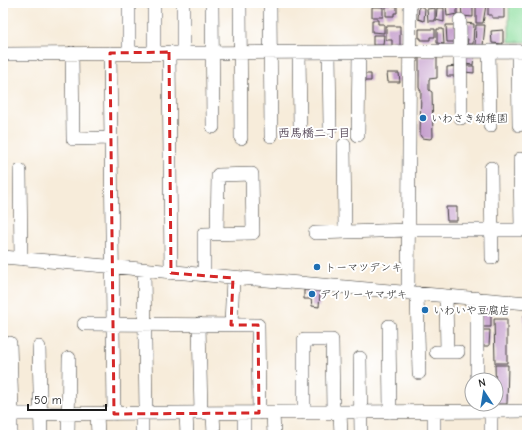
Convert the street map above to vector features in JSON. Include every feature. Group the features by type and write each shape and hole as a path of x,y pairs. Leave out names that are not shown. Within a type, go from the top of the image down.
{"street":[{"path":"129,3 129,52"},
{"path":"154,3 154,52"},
{"path":"183,3 183,52"},
{"path":"212,3 213,127"},
{"path":"240,3 241,138"},
{"path":"270,3 271,136"},
{"path":"410,3 409,230 412,293 419,373"},
{"path":"460,20 461,118"},
{"path":"489,51 490,126"},
{"path":"3,54 129,52 523,51 520,125"},
{"path":"169,52 171,273"},
{"path":"299,52 300,126"},
{"path":"329,52 330,128"},
{"path":"358,135 359,52"},
{"path":"72,53 73,139 110,138"},
{"path":"110,53 114,414"},
{"path":"344,145 345,231"},
{"path":"315,233 409,230 524,230 520,159"},
{"path":"491,168 492,258"},
{"path":"20,171 21,259"},
{"path":"204,275 204,234 253,233 252,174 218,175 217,233"},
{"path":"3,257 112,268 527,303"},
{"path":"142,435 144,413 144,270"},
{"path":"231,325 233,278"},
{"path":"446,296 447,352"},
{"path":"477,298 477,372"},
{"path":"84,324 258,325 259,413"},
{"path":"200,324 207,413 214,435"},
{"path":"389,326 390,412"},
{"path":"304,412 304,340 332,340 336,412 341,435"},
{"path":"10,343 8,414 11,435"},
{"path":"39,347 41,435"},
{"path":"68,435 69,358"},
{"path":"360,358 361,435"},
{"path":"8,414 434,412 464,409"},
{"path":"504,411 527,411"},
{"path":"434,412 434,435"},
{"path":"491,412 491,435"},
{"path":"186,413 186,435"},
{"path":"244,413 244,435"},
{"path":"273,413 274,435"},
{"path":"97,414 98,435"}],"highlighted area":[{"path":"169,52 171,273 233,278 231,325 258,325 259,413 114,414 110,53"}],"green space":[{"path":"509,3 527,3 527,42 509,42"}],"building":[{"path":"379,3 392,3 392,5 379,5"},
{"path":"446,5 457,5 457,14 447,16"},
{"path":"461,5 473,5 473,17 462,16"},
{"path":"476,5 486,5 483,23 476,23"},
{"path":"386,6 397,6 397,13 394,13 394,16 386,16"},
{"path":"419,6 425,8 424,21 418,19"},
{"path":"488,6 504,6 504,18 492,18 492,15 488,15"},
{"path":"372,7 383,7 383,17 372,17"},
{"path":"435,8 435,21 428,21 427,9"},
{"path":"437,8 444,8 444,22 436,20"},
{"path":"372,20 378,20 378,24 384,24 384,33 372,32"},
{"path":"465,23 474,24 473,44 467,44 468,39 464,39"},
{"path":"446,25 456,25 456,42 447,42"},
{"path":"476,25 485,25 483,46 475,46"},
{"path":"386,26 400,26 400,46 392,46 392,40 386,40"},
{"path":"419,29 435,29 435,37 430,37 430,40 421,40 421,38 419,38"},
{"path":"437,29 443,29 444,44 437,43"},
{"path":"503,30 503,44 492,43 491,31"},
{"path":"373,35 384,35 383,45 373,45"},
{"path":"466,55 474,56 473,65 465,64"},
{"path":"437,56 437,78 429,79 429,90 432,92 433,137 430,139 422,138 420,135 421,91 419,88 419,57"},
{"path":"456,66 456,76 447,76 447,67"},
{"path":"465,66 474,66 474,73 465,72"},
{"path":"387,73 399,73 400,82 388,82"},
{"path":"361,74 371,74 371,81 361,81"},
{"path":"446,207 457,207 457,221 447,221"},
{"path":"304,290 320,291 319,307 312,306 311,299 304,299"},
{"path":"481,308 491,308 491,327 481,327"},
{"path":"524,315 527,315 527,333 524,332"},
{"path":"494,319 507,319 507,363 495,363"},
{"path":"481,330 490,330 489,346 481,346"},
{"path":"495,365 508,365 507,404 504,404 504,372 495,372"}],"place":[{"name":"いわさき幼稚園","path":"423,118"},
{"name":"トーマツデンキ","path":"317,267"},
{"name":"デイリーヤマザキ","path":"312,294"},
{"name":"いわいや豆腐店","path":"425,310"}],"district":[{"name":"西馬橋二丁目","path":"314,133"}]}
